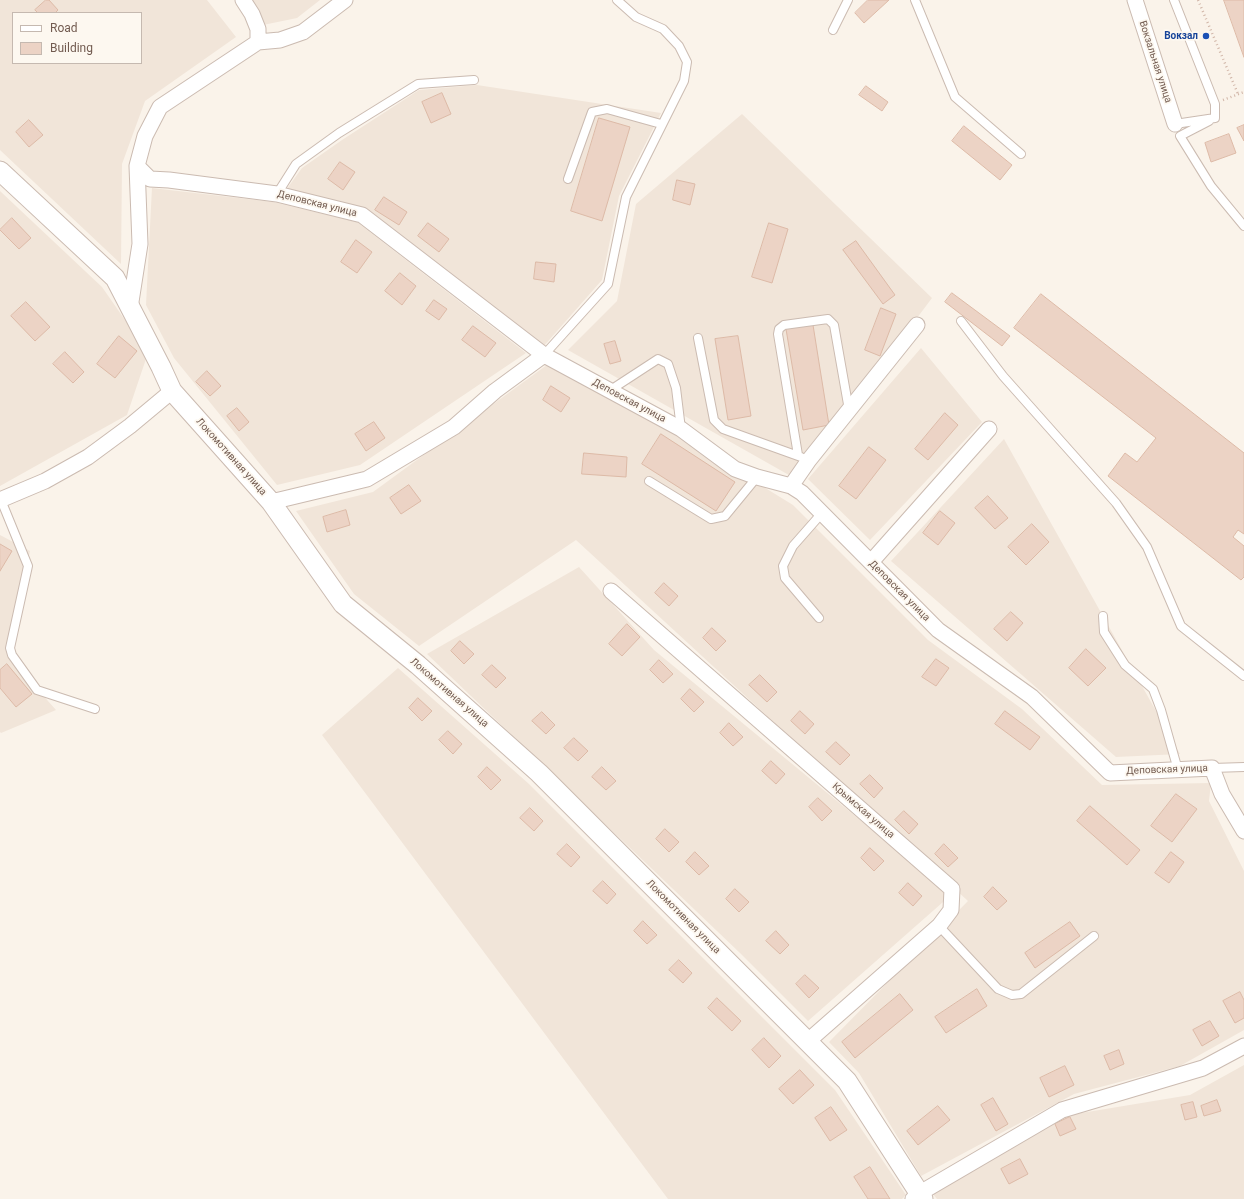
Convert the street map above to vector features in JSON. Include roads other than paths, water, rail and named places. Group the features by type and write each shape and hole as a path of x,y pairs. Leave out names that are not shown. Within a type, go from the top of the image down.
{"street":[{"path":"243,0 252,14 258,29 258,42"},
{"path":"130,308 140,244 137,166 145,136 160,107 258,42 280,40 303,32 344,0"},
{"name":"Вокзальная улица","path":"1135,0 1175,124"},
{"name":"Деповская улица","path":"137,166 150,179 169,180 277,194 362,215 544,355 681,429 735,469 757,477 791,486 802,493 938,630 1032,697 1110,773 1212,768 1222,794 1244,831"},
{"name":"Локомотивная улица","path":"0,171 114,278 172,391 271,502 343,604 418,665 539,773 847,1081 919,1197"},
{"path":"791,486 803,458 849,410 917,325"},
{"path":"271,502 367,479 454,427 495,391 544,355"},
{"path":"0,501 45,480 88,457 130,426 172,391"},
{"path":"870,562 989,429"},
{"name":"Крымская улица","path":"611,591 952,889 951,910 939,926 807,1042"},
{"path":"919,1197 1062,1110 1203,1068 1244,1046"}],"lane":[{"path":"544,355 608,284 626,197 661,124 684,81 688,62 679,46 663,28 636,17 617,0"},
{"path":"833,30 848,0"},
{"path":"915,0 955,97 1021,154"},
{"path":"1174,0 1215,104 1215,118"},
{"path":"277,194 296,164 339,133 418,84 474,80"},
{"path":"568,179 592,112 607,109 661,124"},
{"path":"1175,124 1215,118"},
{"path":"1215,118 1180,136 1211,186 1244,226"},
{"path":"803,458 778,334 779,329 784,325 828,319 834,325 849,410"},
{"path":"961,321 1003,376 1116,503 1147,547 1181,626 1244,676"},
{"path":"698,338 714,420 724,429 803,458"},
{"path":"610,390 658,359 668,364 676,388 681,429"},
{"path":"649,481 711,519 725,516 757,477"},
{"path":"0,501 28,566 10,648 12,655 36,690 95,710"},
{"path":"819,618 785,578 783,566 793,546 822,513"},
{"path":"1103,616 1104,632 1126,665 1153,689 1161,710 1178,770"},
{"path":"1212,768 1244,767"},
{"path":"939,926 998,989 1012,995 1021,994 1094,936"}],"place":[{"name":"Вокзал","path":"1206,36"}]}
